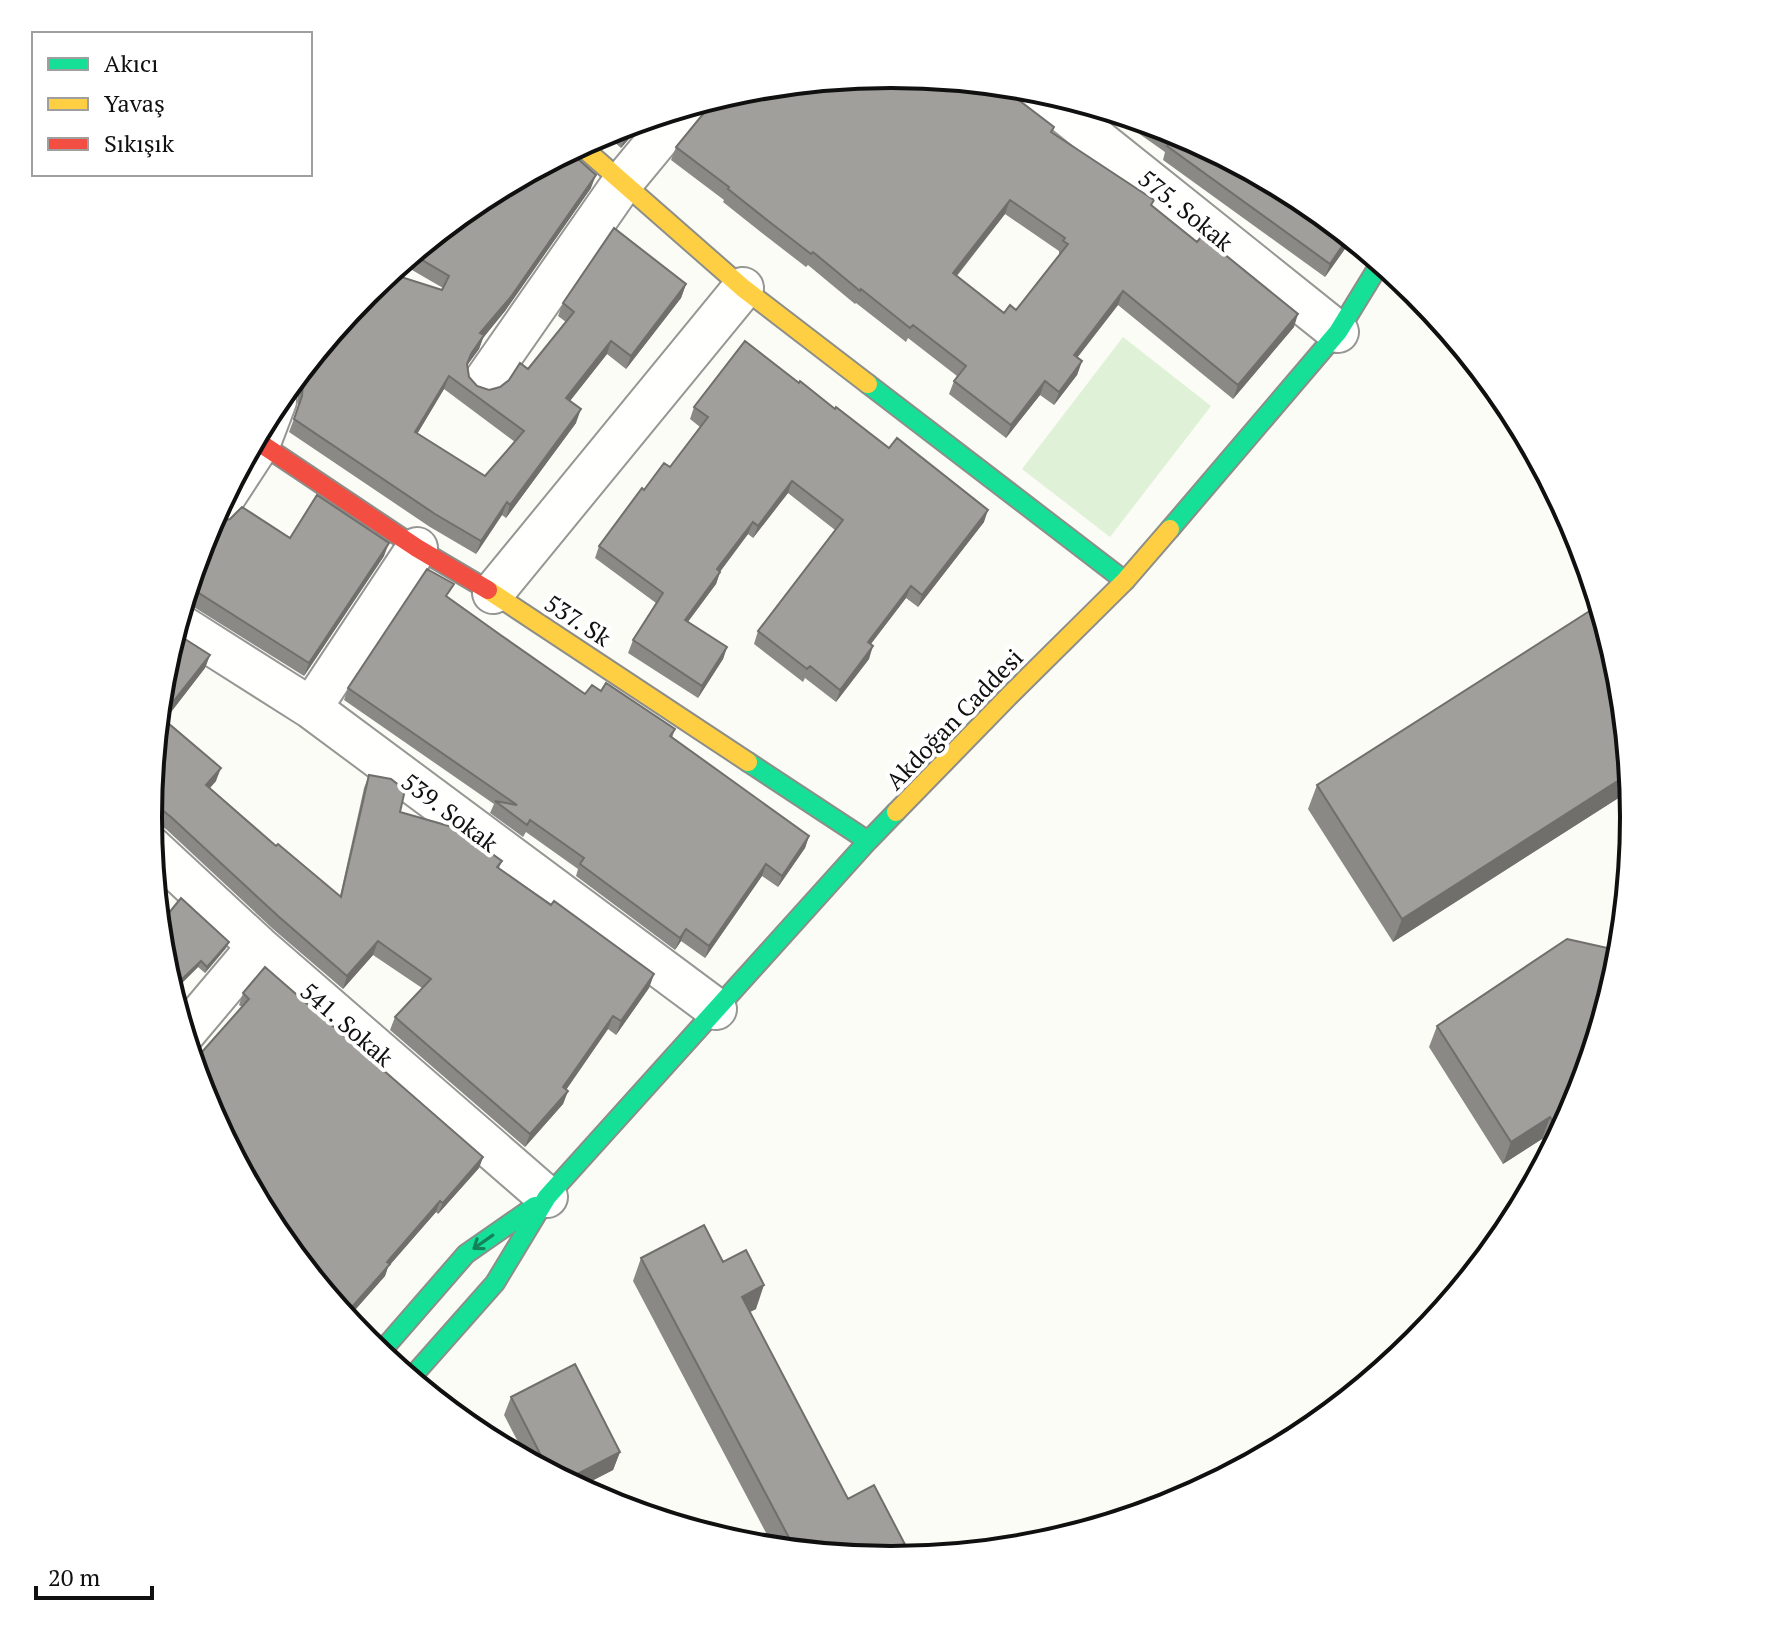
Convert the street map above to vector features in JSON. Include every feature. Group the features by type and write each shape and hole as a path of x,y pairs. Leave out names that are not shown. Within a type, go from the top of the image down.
{"main road":[{"path":"590,153 743,288 1125,581"},
{"name":"Akdoğan Caddesi","path":"417,1371 495,1283 547,1197 868,841 1125,581 1338,332 1375,272"},
{"name":"537. Sk","path":"264,446 868,841"},
{"name":"Akdoğan Caddesi","path":"388,1344 466,1254 547,1197"}],"street":[{"name":"575. Sokak","path":"1058,108 1338,332"},
{"path":"485,380 623,182 672,122"},
{"path":"493,593 743,288"},
{"path":"311,708 417,548"},
{"name":"539. Sokak","path":"187,629 311,708 716,1009"},
{"name":"541. Sokak","path":"164,859 258,946 547,1197"},
{"path":"193,1024 258,946"}],"green space":[{"path":"1123,337 1211,406 1110,537 1022,469"}],"building":[{"path":"891,88 986,94 1018,99 1054,127 1051,132 1154,200 1151,205 1197,242 1202,236 1298,314 1238,385 1123,291 1074,355 1082,361 1059,392 1045,381 1011,425 954,381 966,366 913,325 910,328 860,291 813,252 811,254 676,147 704,112 796,94","holes":["1010,200 1065,238 1063,241 1068,244 1016,310 1010,305 1004,313 953,273"]},
{"path":"1170,143 1256,186 1343,245 1330,264 1167,146"},
{"path":"578,159 596,175 510,298 480,333 484,335 467,364 469,377 477,386 489,390 509,380 520,363 528,369 574,312 563,303 614,228 686,284 631,356 611,341 566,398 581,409 510,505 507,502 481,541 435,514 294,419 303,387 313,373 343,336 402,277 442,290 449,276 422,260 486,211","holes":["449,376 524,431 485,476 415,432"]},
{"path":"745,341 889,448 897,438 988,510 922,595 911,586 868,642 873,646 840,690 758,631 843,520 792,481 758,526 753,522 717,569 720,572 685,620 727,647 702,686 633,640 663,593 599,546 642,488 644,490 664,463 670,467 708,417 694,407"},
{"path":"317,495 389,543 309,663 198,593 225,520 242,507 290,538"},
{"path":"427,569 454,584 446,596 502,636 585,694 592,685 601,691 606,683 675,729 670,736 809,836 782,876 766,864 709,946 686,929 680,938 580,864 584,858 530,820 527,825 495,801 517,805 348,688"},
{"path":"1590,611 1614,722 1618,780 1402,919 1317,785"},
{"path":"184,639 210,655 171,704"},
{"path":"168,723 221,768 206,785 341,897 369,775 391,779 405,790 400,812 456,828 502,861 497,867 551,905 554,901 654,974 621,1021 613,1016 563,1087 568,1091 530,1134 395,1017 431,979 378,941 347,976 162,810"},
{"path":"181,898 229,942 207,967 201,961 181,980 176,959 168,914"},
{"path":"1567,939 1608,948 1581,1051 1553,1122 1550,1117 1511,1142 1437,1026"},
{"path":"265,967 483,1157 443,1203 440,1201 352,1307 313,1261 260,1181 217,1096 202,1052 249,999 243,993"},
{"path":"704,1225 723,1262 746,1250 764,1285 742,1297 848,1499 874,1485 905,1545 790,1539 641,1258"},
{"path":"575,1364 620,1452 577,1475 569,1471 541,1456 511,1397"}],"traffic: fast":[{"path":"1170,529 1338,332 1375,272"},
{"path":"868,384 1125,581"},
{"path":"748,762 868,841"},
{"path":"417,1371 495,1283 547,1197 896,812"},
{"path":"388,1344 466,1254 535,1206"}],"traffic: slow":[{"path":"590,153 743,288 868,384"},
{"path":"896,812 1125,581 1170,529"},
{"path":"488,590 748,762"}],"traffic: jam":[{"path":"264,446 417,548 488,590"}]}
